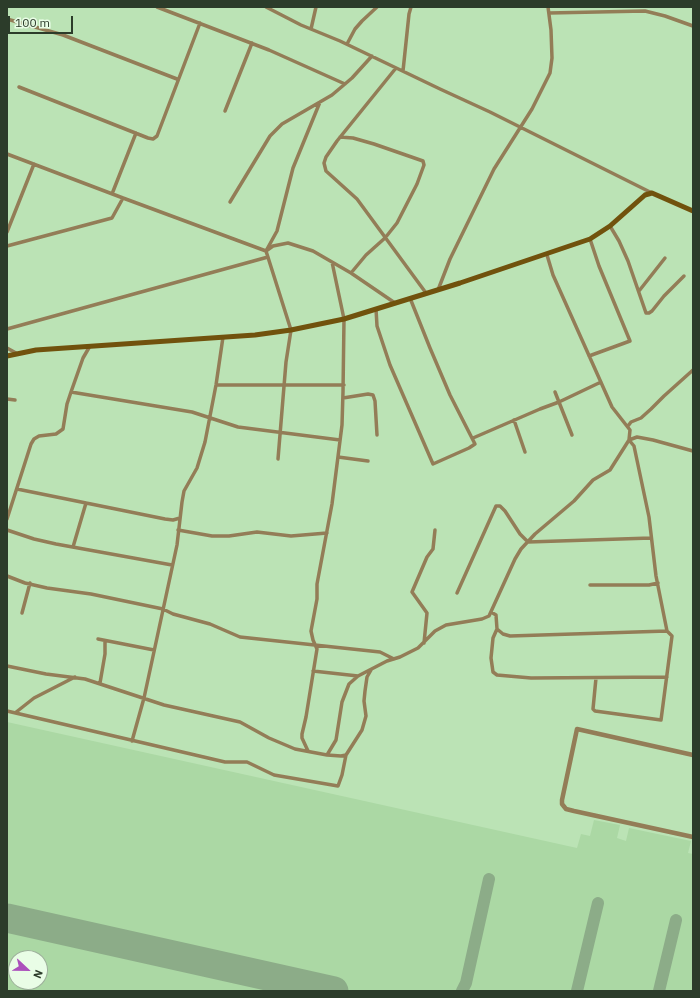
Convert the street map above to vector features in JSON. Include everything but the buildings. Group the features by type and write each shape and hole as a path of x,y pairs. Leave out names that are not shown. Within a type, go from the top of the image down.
{"main road":[{"path":"7,356 16,353 91,346 223,337 291,330 376,309 547,255 590,239 610,226 645,195 652,193 693,211"}],"street":[{"path":"157,7 252,43 345,84"},
{"path":"267,7 311,30 347,44 521,127 652,193"},
{"path":"311,30 316,7"},
{"path":"347,44 355,29 377,7"},
{"path":"403,71 411,7"},
{"path":"438,290 450,259 494,169 521,127 541,92 550,72 552,58 548,7"},
{"path":"612,11 613,7"},
{"path":"549,13 645,11 693,26"},
{"path":"7,19 63,35 177,79"},
{"path":"18,87 153,139 157,136 177,79 200,23"},
{"path":"225,111 252,43"},
{"path":"230,202 270,136 282,124 332,95 372,56"},
{"path":"396,68 340,137 326,157 324,163 326,171 356,199 426,293"},
{"path":"278,459 286,362 291,330 266,251 277,231 294,168 320,102"},
{"path":"112,194 136,133"},
{"path":"340,137 353,138 423,160 424,165 417,184 397,223 385,238 366,255 351,273"},
{"path":"7,154 266,251"},
{"path":"7,232 34,164"},
{"path":"7,246 112,218 123,198"},
{"path":"610,226 622,248 646,312 648,313 684,276"},
{"path":"589,356 630,341 599,266 590,239"},
{"path":"266,251 273,246 288,243 313,251 351,273 395,303"},
{"path":"327,755 336,740 342,702 349,684 358,676 418,648 435,631 446,625 486,618 492,612 515,559 522,549 536,534 574,501 593,480 610,470 629,440 630,430 612,408 553,275 547,255"},
{"path":"7,329 268,257"},
{"path":"638,291 665,258"},
{"path":"308,751 302,738 302,734 317,649 311,631 317,599 317,584 327,533 338,457 344,385 344,318 332,262"},
{"path":"376,309 377,326 390,365 433,464 475,444 447,388 410,298"},
{"path":"132,741 144,698 163,609 184,491 197,468 205,442 216,385 223,337"},
{"path":"7,519 30,444 39,436 56,434 63,429 67,404 71,392 84,358 91,346"},
{"path":"7,348 16,353"},
{"path":"628,426 631,422 641,418 652,410 664,396 693,370"},
{"path":"473,438 559,402 601,382"},
{"path":"216,385 344,385"},
{"path":"71,392 163,406 210,417 238,427 340,440"},
{"path":"555,392 572,435"},
{"path":"343,398 368,394 373,395 376,401 377,435"},
{"path":"7,399 15,400"},
{"path":"514,420 525,452"},
{"path":"629,440 637,436 693,451"},
{"path":"596,678 593,709 596,711 661,720 672,636 667,631 662,614 649,517 634,446 629,440"},
{"path":"338,457 368,461"},
{"path":"17,489 165,519 173,520 180,518"},
{"path":"73,547 86,503"},
{"path":"457,593 479,547 496,506 500,506 505,511 520,534 528,542 651,538"},
{"path":"7,530 34,539 172,565"},
{"path":"178,530 212,536 229,536 257,532 291,536 327,533"},
{"path":"424,643 427,613 412,592 427,557 433,548 435,530"},
{"path":"7,576 19,581 47,588 91,594 163,609 173,614 210,624 240,637 380,652 394,659"},
{"path":"22,613 30,583"},
{"path":"590,585 649,585 658,583"},
{"path":"492,612 496,615 497,629 493,638 491,658 493,672 495,674 531,678 667,677"},
{"path":"497,629 503,634 510,636 667,631"},
{"path":"98,639 154,650"},
{"path":"100,684 105,654 105,641"},
{"path":"7,666 46,674 74,677 164,705 240,722 281,744 327,755 346,755"},
{"path":"7,711 225,762 247,762 274,775 338,786 346,755 362,730 366,716 364,701 367,677 372,669"},
{"path":"314,671 358,676"},
{"path":"15,713 34,698 74,677"},
{"path":"693,755 577,729 562,804 566,809 574,812 693,836"}],"shaded area":[{"path":"7,722 577,848 581,834 590,836 594,820 620,825 617,838 626,841 629,828 691,841 688,853 693,854 693,991 7,991"}],"taxiway":[{"path":"462,991 466,983 489,879"},
{"path":"577,991 598,903"},
{"path":"659,991 676,920"}],"runway":[{"path":"7,918 334,991"}]}
